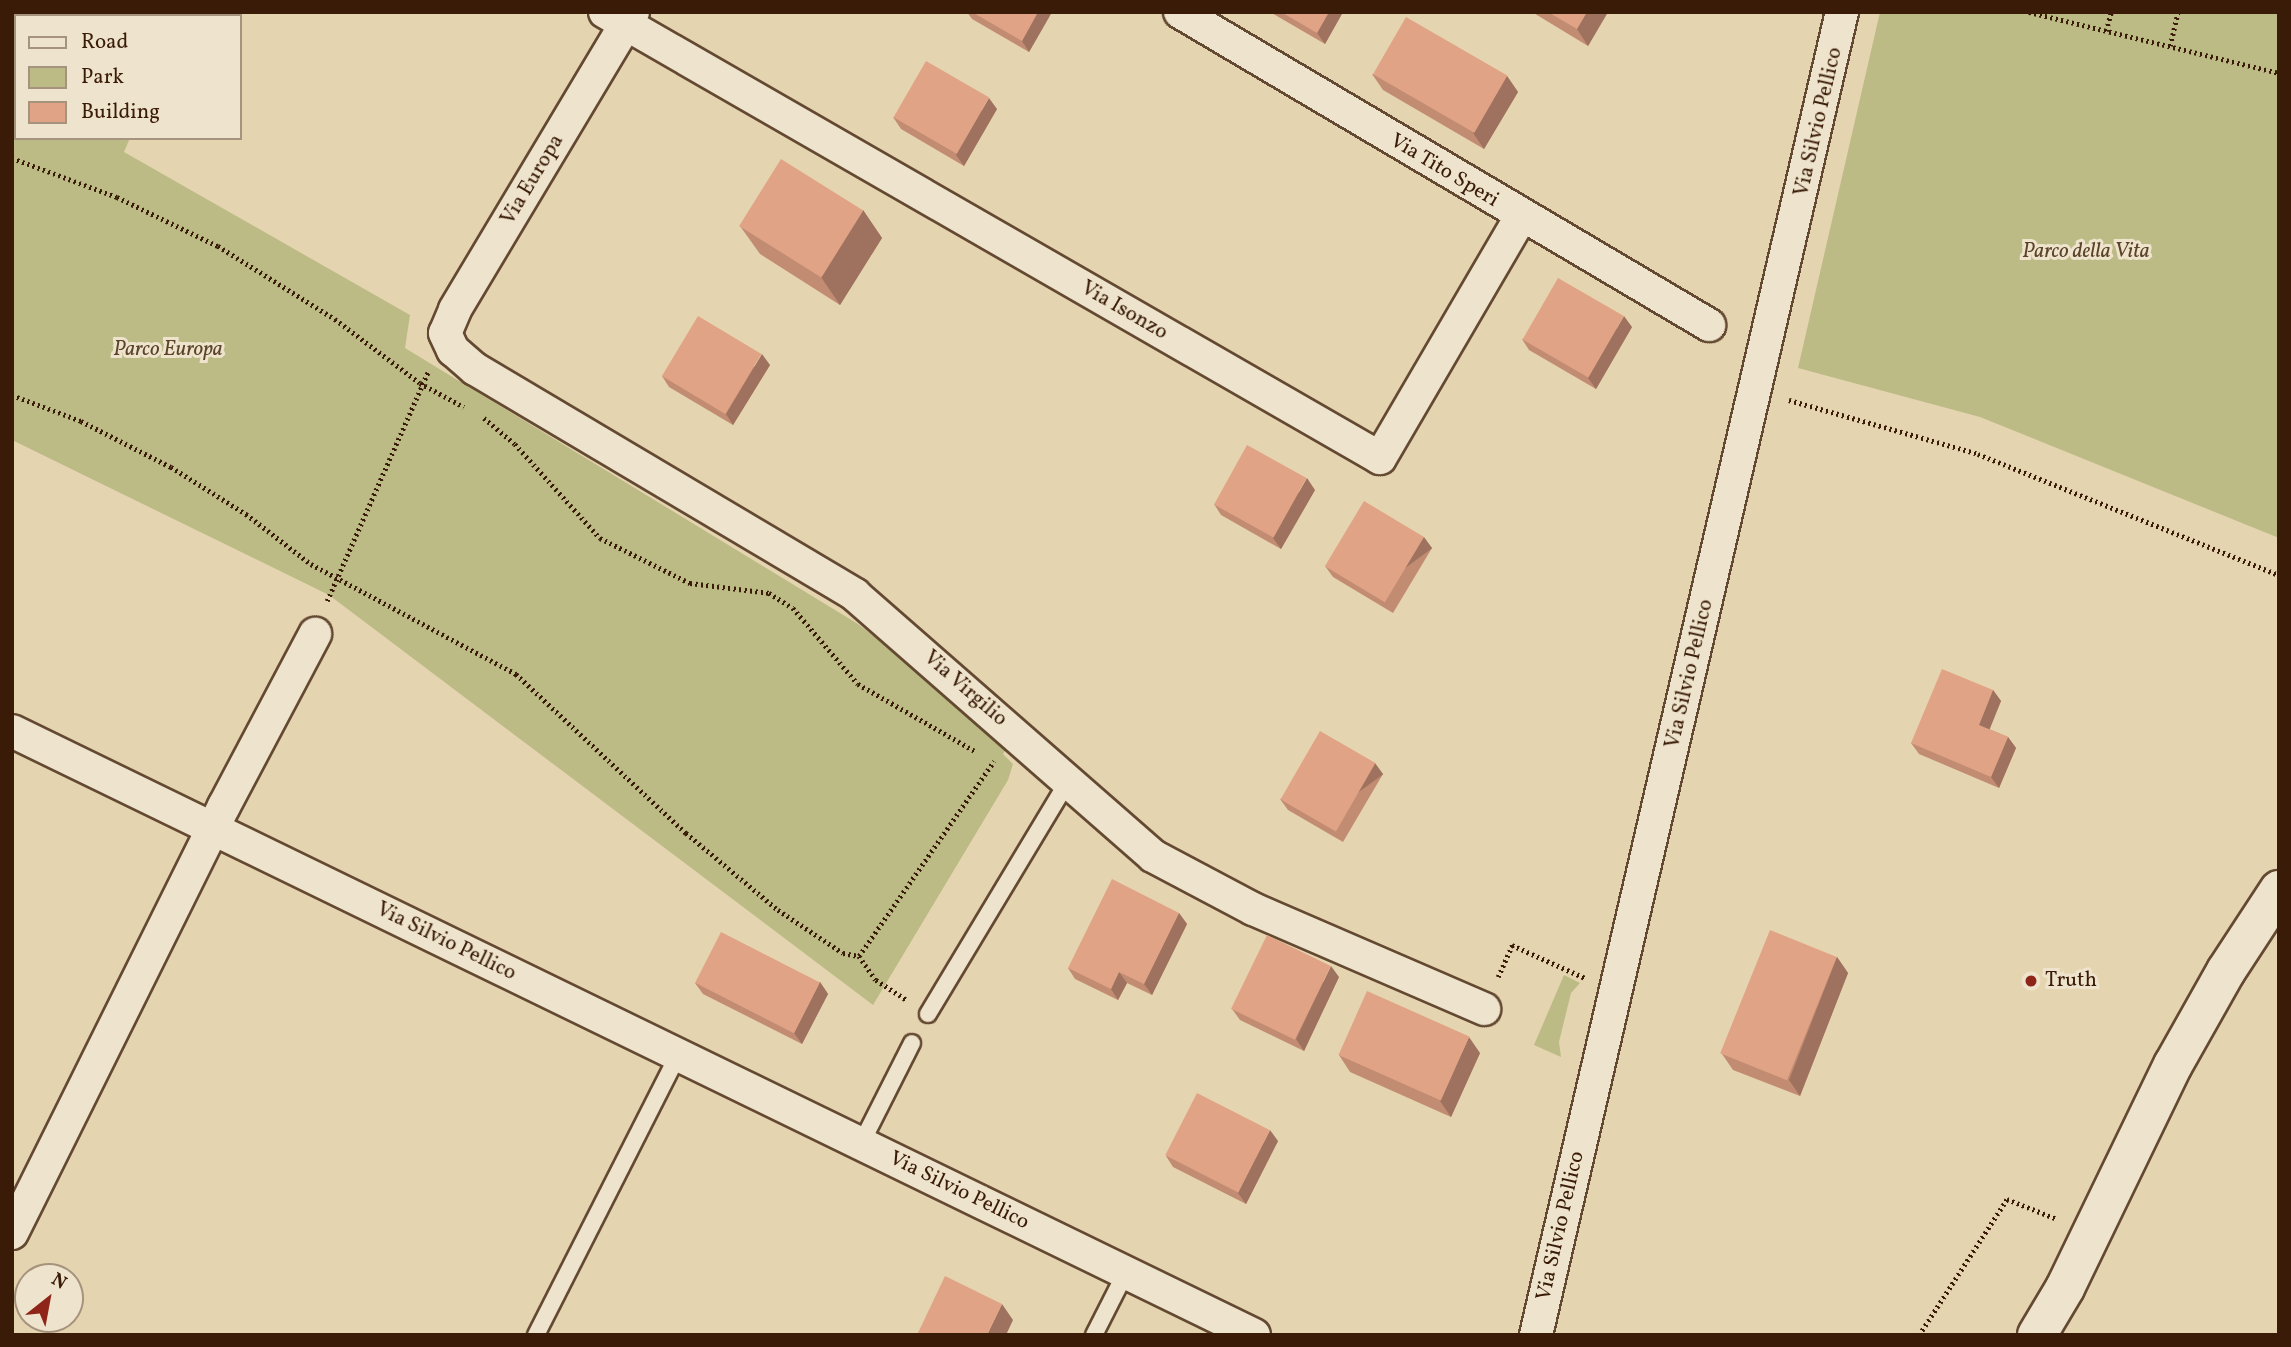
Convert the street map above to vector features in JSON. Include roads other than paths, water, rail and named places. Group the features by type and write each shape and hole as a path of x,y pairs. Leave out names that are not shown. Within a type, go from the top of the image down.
{"street":[{"name":"Via Tito Speri","path":"1180,12 1521,217 1709,324"},
{"name":"Via Silvio Pellico","path":"1536,1335 1757,391 1842,12"},
{"name":"Via Isonzo","path":"621,16 1380,458 1521,217"},
{"name":"Via Europa","path":"453,350 445,333 455,310 621,16"},
{"name":"Via Virgilio","path":"453,350 475,369 855,595 1069,779 1153,856 1188,876 1484,1009"},
{"path":"12,1233 213,828 315,634"},
{"name":"Via Silvio Pellico","path":"12,731 1254,1335"},
{"path":"2037,1335 2065,1288 2173,1065 2226,971 2279,890"},
{"path":"2054,1335 2065,1288"}],"lane":[{"path":"928,1014 1069,779"},
{"path":"861,1144 912,1043"},
{"path":"536,1335 678,1055"},
{"path":"1094,1335 1126,1272"}],"place":[{"name":"Truth","path":"2031,981"}],"park label":[{"name":"Parco della Vita","path":"2086,252"},
{"name":"Parco Europa","path":"168,350"}]}
